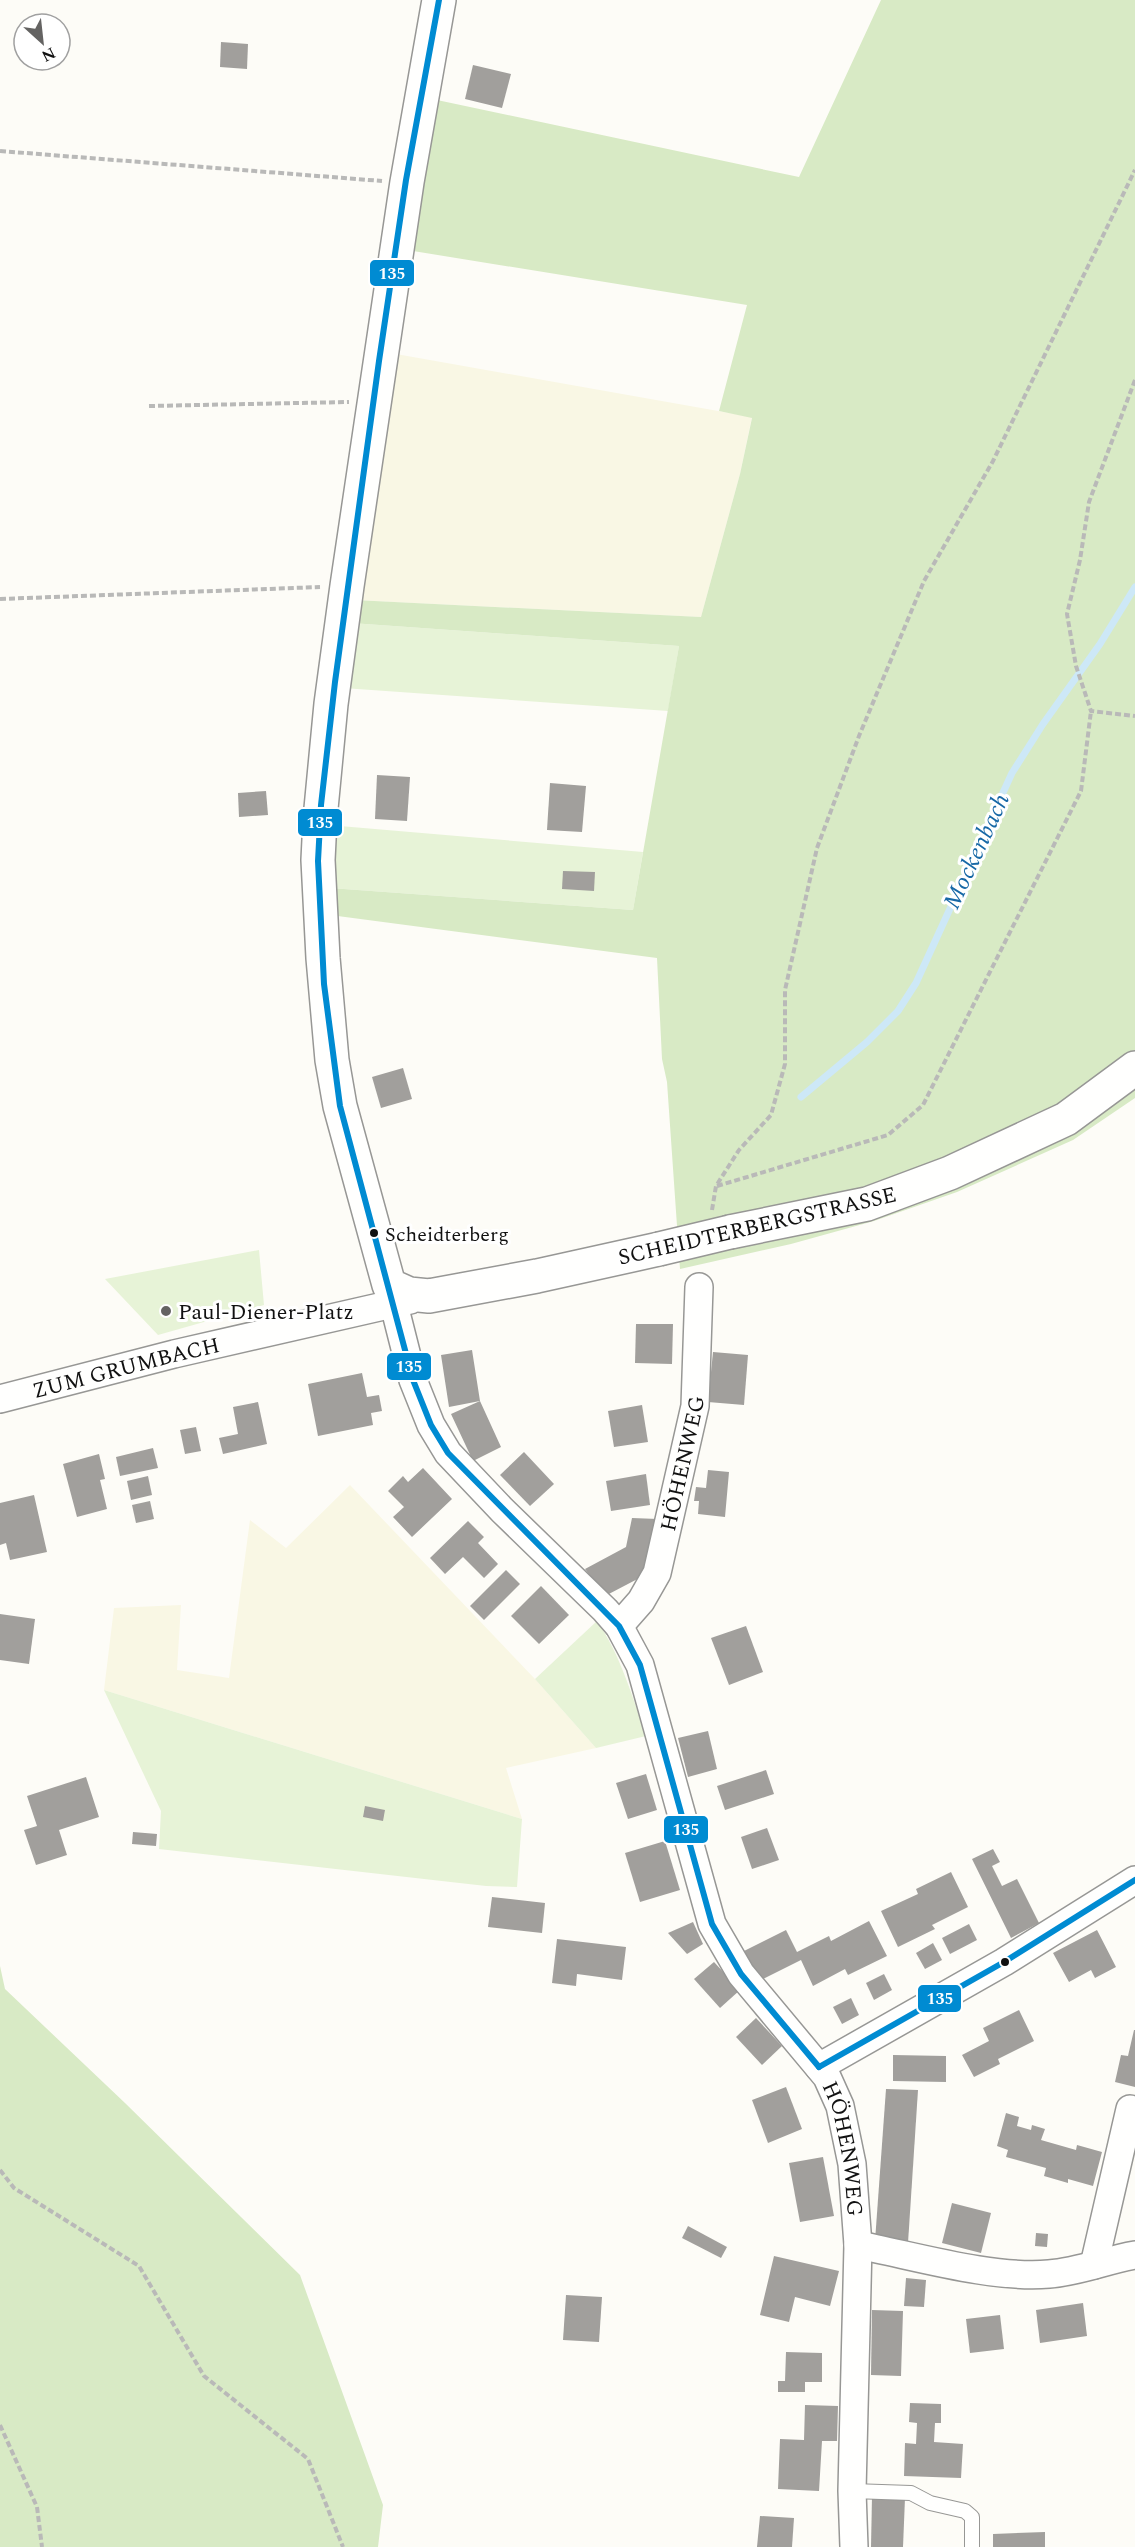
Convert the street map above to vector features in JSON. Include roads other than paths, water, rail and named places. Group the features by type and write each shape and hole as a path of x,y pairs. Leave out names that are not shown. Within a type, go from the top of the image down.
{"street":[{"name":"HÖHENWEG","path":"439,0 406,182 331,704 318,860 320,918 332,1060 340,1106 423,1406 448,1453 619,1626 640,1665 712,1924 741,1974 819,2067 835,2091 852,2164 858,2245 852,2491 854,2547"},
{"name":"SCHEIDTERBERGSTRASSE","path":"391,1294 429,1296 537,1276 660,1249 720,1226 867,1204 950,1173 1066,1119 1135,1068"},
{"name":"HÖHENWEG","path":"619,1626 641,1601 657,1573 695,1406 699,1287"},
{"name":"ZUM GRUMBACH","path":"0,1400 391,1294"},
{"path":"819,2067 1004,1962 1135,1880"},
{"path":"1094,2265 1130,2109"},
{"path":"858,2245 1005,2273 1049,2274 1135,2255"}],"lane":[{"path":"852,2491 911,2493 930,2503 965,2511 972,2517 972,2547"}],"waterway":[{"name":"Mockenbach","path":"801,1097 867,1042 898,1011 916,983 1012,773 1043,724 1100,644 1135,587"}],"place":[{"name":"Scheidterberg","path":"374,1233"},
{"name":"Paul-Diener-Platz","path":"166,1311"}]}
